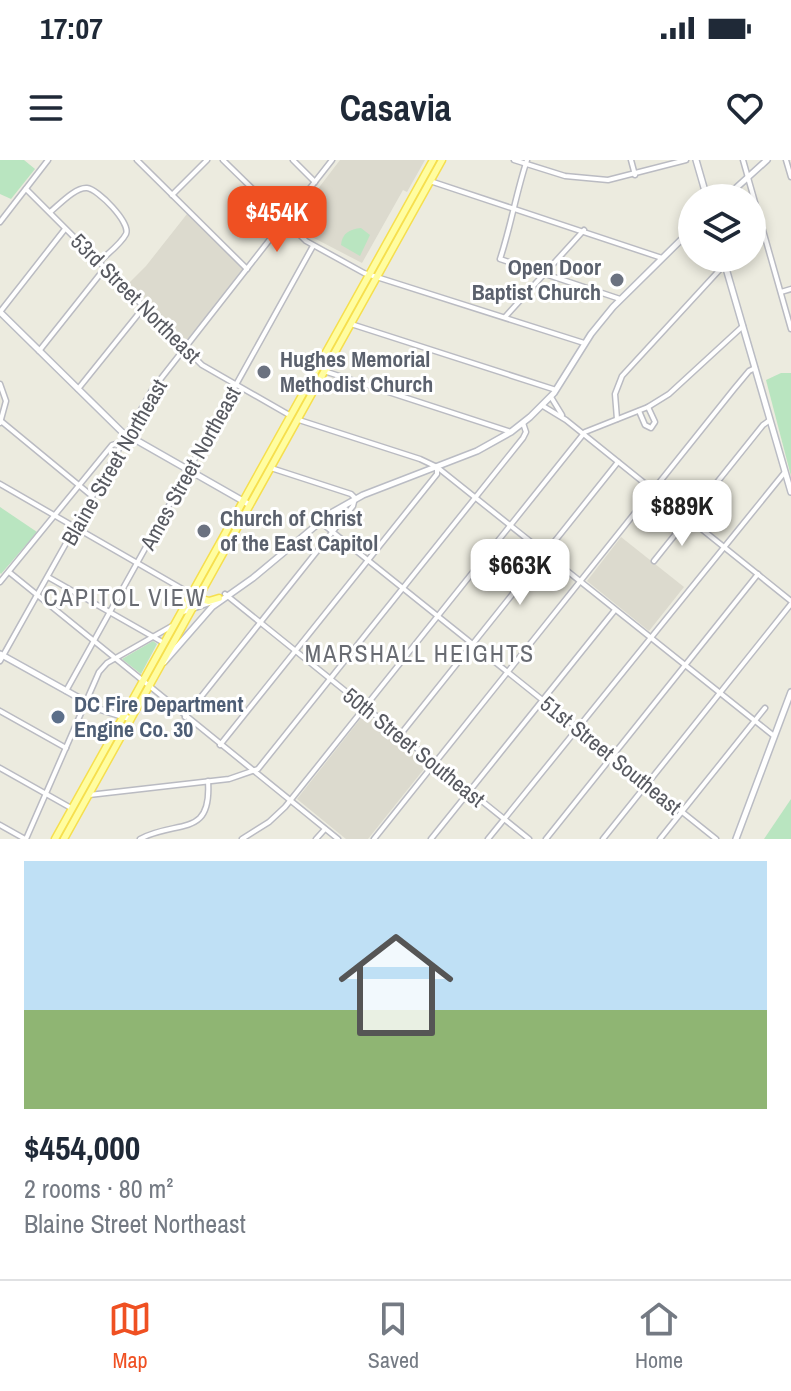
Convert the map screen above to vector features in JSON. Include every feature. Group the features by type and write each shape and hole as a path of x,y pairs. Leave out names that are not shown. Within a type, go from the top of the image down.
{"main road":[{"path":"247,503 271,468 294,417 351,324 433,160"},
{"path":"55,839 145,685 180,613 195,596 373,276 442,160"},
{"path":"696,160 703,184"},
{"path":"740,184 767,160"},
{"path":"180,613 211,604 235,589 273,562 319,521 355,498 477,451 511,432 551,397 585,343 620,299 678,243"},
{"path":"727,272 791,492"},
{"path":"0,312 126,435 247,503"},
{"path":"195,596 209,601 223,596"},
{"path":"160,666 193,607 195,596"},
{"path":"145,685 223,596"},
{"path":"1,657 99,709 127,717"},
{"path":"736,839 791,692"},
{"path":"64,839 97,781 127,717"}],"street":[{"path":"0,222 48,160"},
{"path":"137,160 247,269"},
{"path":"172,195 207,160"},
{"path":"223,160 313,246 373,276 585,343"},
{"path":"293,160 315,182"},
{"name":"Blaine Street Northeast","path":"1,657 152,390 332,160"},
{"path":"514,160 565,176 592,180 618,179 686,160"},
{"path":"631,160 635,175"},
{"path":"743,160 791,329"},
{"path":"786,160 791,177"},
{"path":"526,162 500,259 620,299"},
{"path":"430,181 662,258"},
{"path":"50,212 77,191 87,188 124,220 126,235 99,262"},
{"name":"53rd Street Northeast","path":"26,189 207,368 294,417 437,467 774,736"},
{"path":"0,312 66,229"},
{"path":"505,318 584,230"},
{"name":"Ames Street Northeast","path":"66,691 313,246"},
{"path":"39,351 105,268"},
{"path":"617,419 615,394 622,376 714,272"},
{"path":"781,292 791,289"},
{"path":"78,389 144,307"},
{"path":"351,324 556,390"},
{"path":"242,839 269,822 290,801 583,434 648,407 680,386 743,326"},
{"path":"374,839 749,371 755,368"},
{"path":"324,371 511,432"},
{"path":"0,384 6,399 1,422 92,496"},
{"path":"551,397 566,420"},
{"path":"543,406 566,420 791,603 603,839"},
{"path":"639,411 646,427 651,428 655,422 648,407"},
{"path":"654,561 770,420"},
{"path":"89,795 234,779 259,768 524,437 523,423"},
{"path":"0,582 112,445 122,442"},
{"path":"400,735 618,462"},
{"path":"220,745 436,476 437,467"},
{"path":"185,717 353,507 355,498 346,492 271,468"},
{"path":"488,839 785,472"},
{"path":"0,484 195,596"},
{"name":"51st Street Southeast","path":"319,521 716,839"},
{"path":"9,572 338,839"},
{"path":"546,839 758,574"},
{"path":"47,577 164,643"},
{"name":"50th Street Southeast","path":"223,596 529,839"},
{"path":"431,839 615,609"},
{"path":"0,825 26,839 99,672 115,659 174,625"},
{"path":"660,839 765,708"},
{"path":"0,711 66,748"},
{"path":"0,768 72,808"},
{"path":"97,781 97,786 106,792"},
{"path":"140,839 199,821 208,807 208,781"},
{"path":"316,839 325,829"},
{"path":"702,839 708,832"}],"shaded area":[{"path":"340,160 425,160 407,192 403,190 362,263 310,236 295,219"},
{"path":"187,214 244,269 186,344 129,283"},
{"path":"621,537 684,587 649,631 587,581"},
{"path":"365,713 428,764 368,839 346,839 297,799"}],"green space":[{"path":"0,160 24,160 35,169 11,199 0,194"},
{"path":"361,228 370,235 360,256 341,245 347,232"},
{"path":"781,373 791,373 791,476 766,380"},
{"path":"0,507 37,532 1,574 0,573"},
{"path":"153,641 157,644 141,674 122,659"},
{"path":"791,799 791,839 764,839"}],"place":[{"name":"Open Door Baptist Church","path":"617,280"},
{"name":"Hughes Memorial Methodist Church","path":"264,372"},
{"name":"Church of Christ of the East Capitol","path":"204,531"},
{"name":"DC Fire Department Engine Co. 30","path":"58,717"}],"district":[{"name":"CAPITOL VIEW","path":"125,598"},
{"name":"MARSHALL HEIGHTS","path":"420,654"}]}
